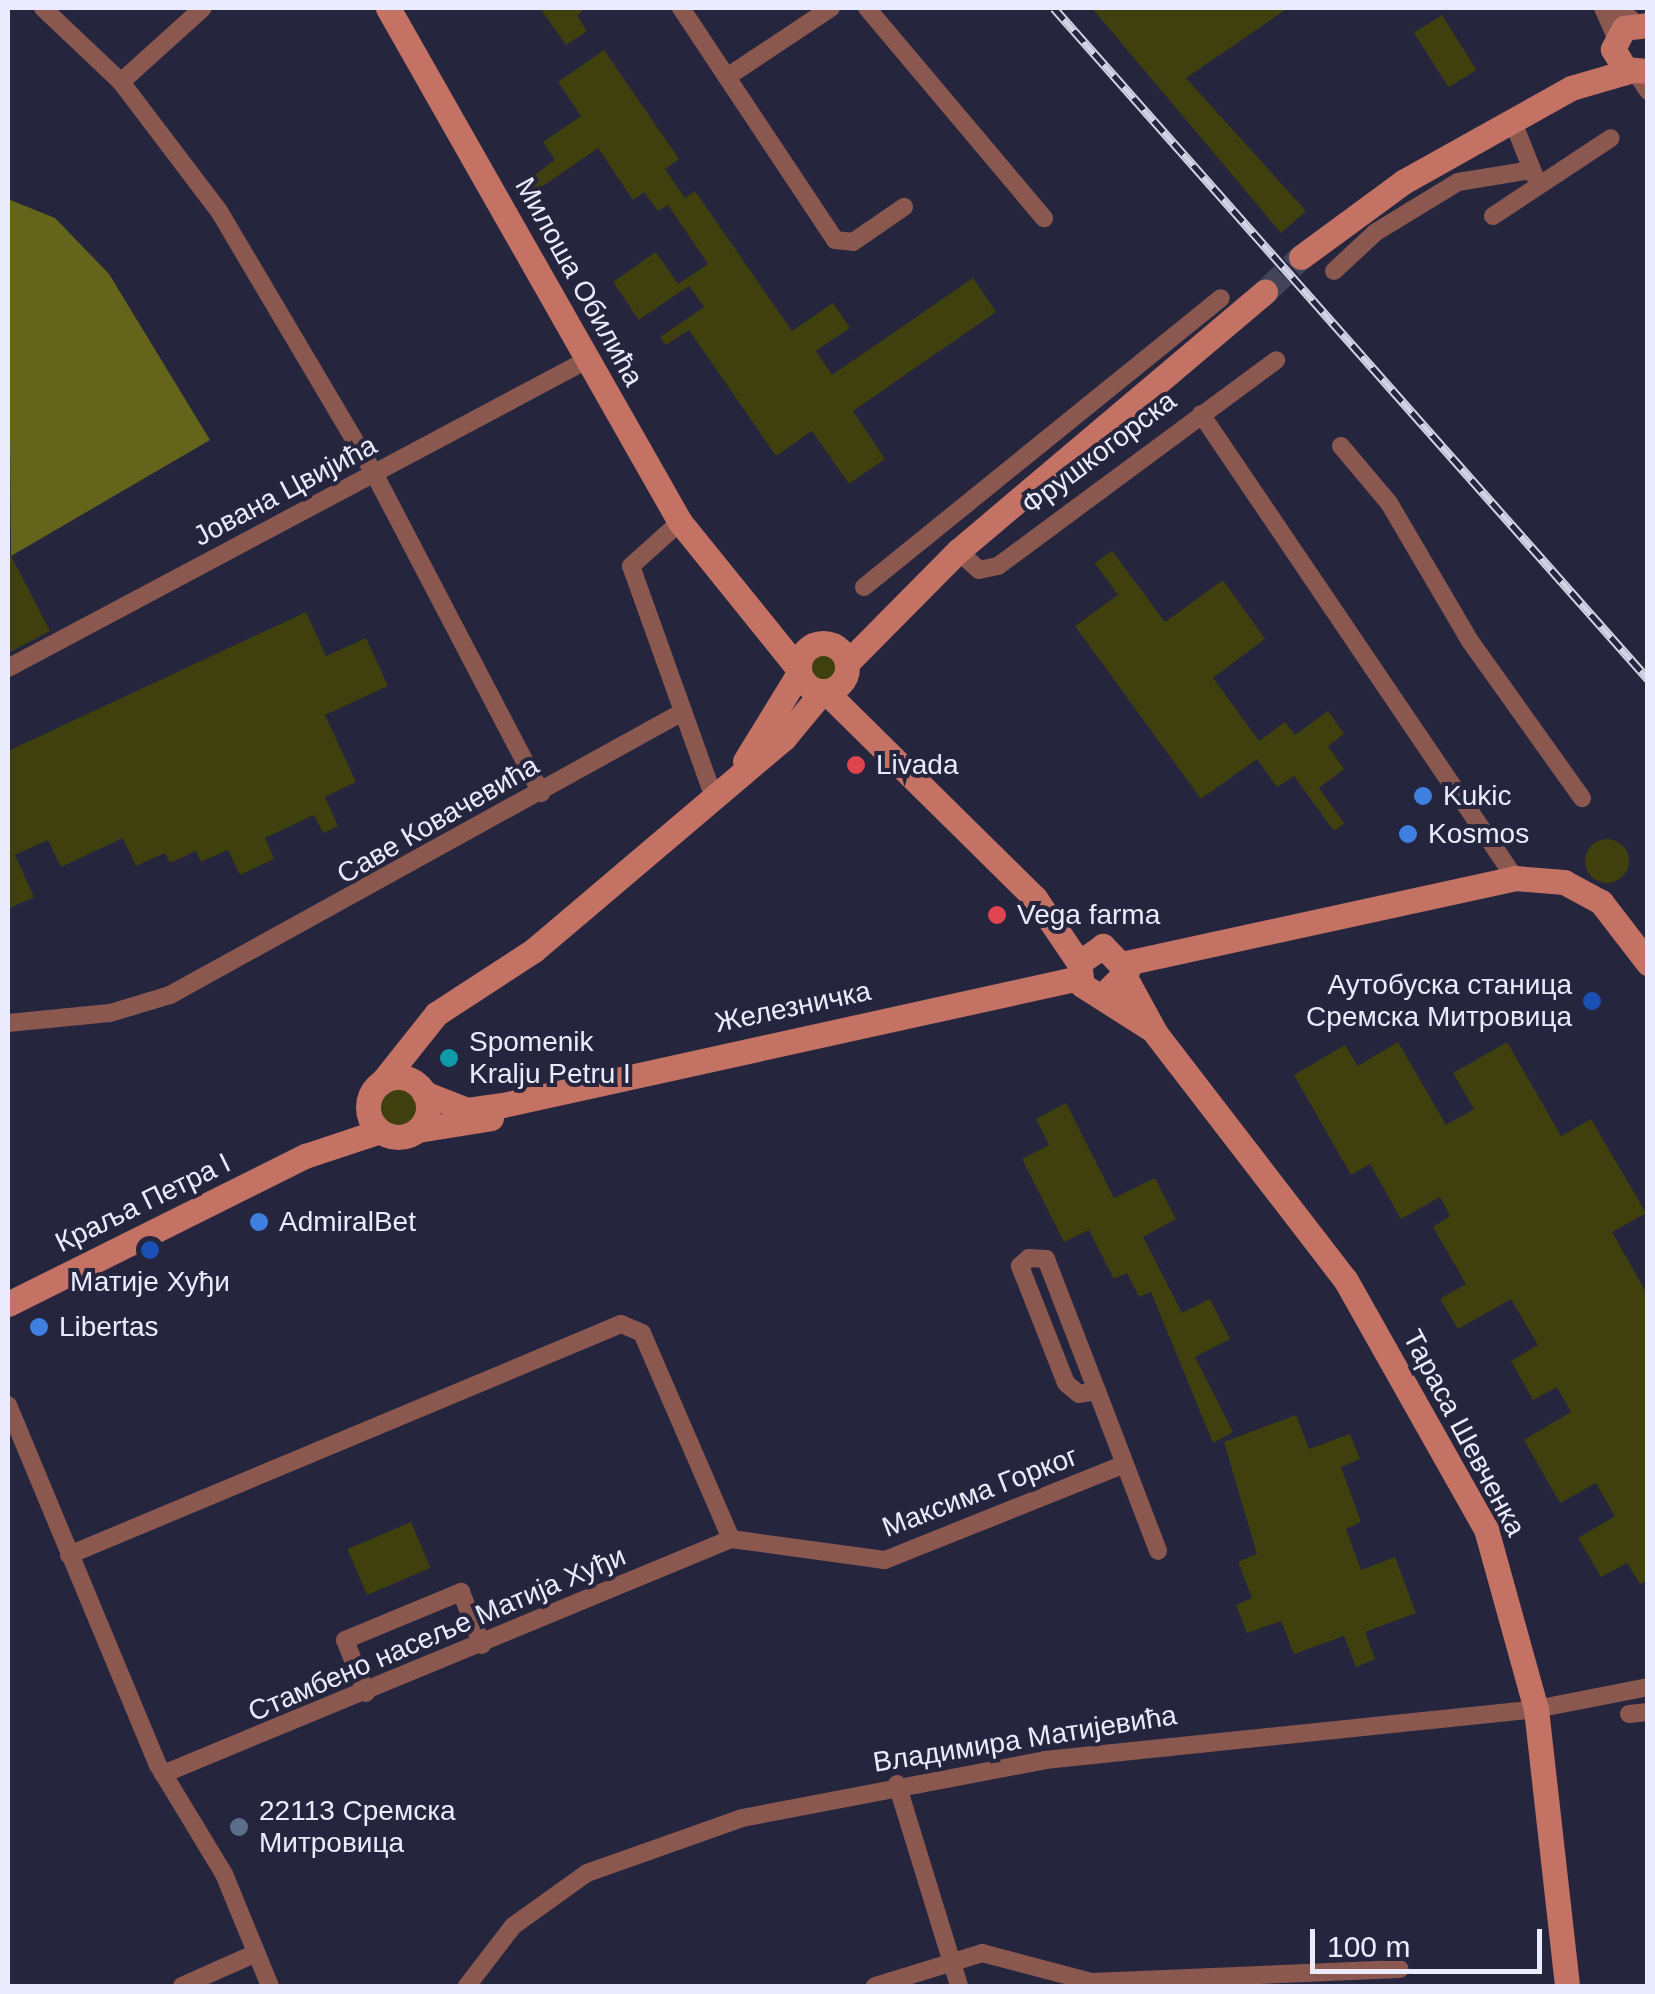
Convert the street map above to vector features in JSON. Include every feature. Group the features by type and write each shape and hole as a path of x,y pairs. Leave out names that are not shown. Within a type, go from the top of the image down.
{"street":[{"path":"43,8 121,82 219,211 375,475 541,793"},
{"path":"121,82 203,8"},
{"name":"Милоша Обилића","path":"388,8 680,522 799,671 886,748"},
{"path":"681,8 835,240 852,242 904,206"},
{"path":"727,77 830,8"},
{"path":"867,8 1044,218"},
{"path":"1571,88 1640,77 1632,26 1603,8"},
{"path":"1301,257 1361,208 1571,88 1632,26"},
{"path":"1514,122 1535,177"},
{"path":"1493,216 1535,177 1612,138"},
{"path":"1334,272 1376,232 1458,182 1535,177"},
{"name":"Фрушкогорска","path":"824,691 925,581 958,551 1067,464 1265,292"},
{"name":"Фрушкогорска","path":"864,587 1222,298"},
{"name":"Јована Цвијића","path":"8,668 586,360"},
{"name":"Фрушкогорска","path":"958,551 978,570 998,566 1276,360"},
{"path":"1201,414 1515,878"},
{"name":"Фрушкогорска","path":"1046,437 1067,464"},
{"path":"1341,446 1390,504 1470,641 1582,798"},
{"path":"680,522 631,566 678,714 714,795"},
{"name":"Милоша Обилића","path":"726,581 781,627 822,643"},
{"name":"Фрушкогорска","path":"799,671 822,643 925,581"},
{"path":"822,643 846,668 886,748 1035,898 1103,946 1126,971"},
{"path":"741,770 799,671"},
{"path":"380,1131 376,1092 424,1024 468,994 714,795 824,691"},
{"name":"Саве Ковачевића","path":"8,1023 110,1013 170,995 678,714"},
{"path":"1102,996 1126,971 1515,878 1564,882 1601,902 1648,963"},
{"name":"Тараса Шевченка","path":"1035,898 1079,971 1102,996 1156,1034"},
{"path":"1079,971 1103,946"},
{"name":"Железничка","path":"376,1092 422,1090 467,1110 522,1102 1079,971"},
{"name":"Тараса Шевченка","path":"1126,971 1156,1034 1345,1279 1414,1394 1486,1530 1536,1709 1566,1986"},
{"path":"418,1130 424,1046 468,994"},
{"name":"Краља Петра I","path":"305,1156 376,1092"},
{"name":"Железничка","path":"380,1131 468,1126 522,1102"},
{"name":"Краља Петра I","path":"8,1304 305,1156 380,1131"},
{"path":"1097,1391 1079,1394 1066,1383 1020,1266 1028,1258 1046,1259 1097,1391 1125,1464 1158,1552"},
{"path":"69,1556 633,1324 732,1540"},
{"path":"8,1405 16,1457 69,1556 163,1774 224,1874 270,1986"},
{"name":"Максима Горког","path":"732,1540 885,1560 1125,1464"},
{"name":"Стамбено насеље Матија Хуђи","path":"163,1774 366,1694 732,1540"},
{"path":"366,1694 345,1640 461,1592 482,1645"},
{"name":"Владимира Матијевића","path":"468,1986 513,1926 627,1853 897,1784 1228,1737 1536,1709 1648,1686"},
{"path":"897,1784 959,1986"},
{"path":"182,1986 256,1952"},
{"path":"875,1986 949,1962 1000,1955 1092,1982 1336,1980 1400,1970"}],"shaded area":[{"path":"540,8 585,8 577,16 587,31 566,45"},
{"path":"1092,8 1288,8 1186,78 1306,211 1281,233"},
{"path":"1442,15 1476,70 1448,88 1414,32"},
{"path":"604,50 679,159 665,169 685,198 695,191 792,331 833,303 850,328 816,351 832,375 973,278 996,312 853,411 885,459 849,484 812,431 776,456 689,330 666,345 660,337 704,307 689,286 639,320 613,282 656,252 678,284 708,264 668,205 658,211 644,192 633,200 598,148 530,195 522,184 555,160 543,142 581,116 558,82"},
{"path":"8,199 55,218 109,274 210,440 11,556"},
{"path":"8,550 50,631 8,653"},
{"path":"1112,551 1165,622 1223,580 1265,639 1213,678 1259,741 1285,722 1295,735 1328,711 1344,734 1328,746 1344,769 1319,788 1344,823 1334,831 1294,776 1277,787 1257,759 1201,799 1075,626 1118,595 1095,563"},
{"path":"306,612 326,656 366,638 388,686 325,715 356,782 325,797 338,826 323,833 314,815 265,838 274,859 240,875 228,850 201,862 196,851 170,863 165,853 136,866 123,838 61,867 48,840 15,855 34,897 8,909 8,751"},
{"path":"822,651 836,660 837,666 828,680 822,681 808,672 807,666 816,652"},
{"path":"1607,839 1622,846 1629,861 1622,876 1607,883 1592,876 1585,861 1592,846"},
{"path":"1398,1042 1446,1125 1474,1109 1453,1073 1507,1042 1561,1136 1591,1119 1646,1213 1612,1232 1647,1294 1648,1580 1640,1584 1627,1563 1601,1577 1578,1538 1615,1516 1596,1483 1560,1503 1524,1440 1571,1412 1557,1387 1533,1400 1511,1361 1538,1345 1511,1299 1458,1329 1440,1299 1466,1284 1433,1227 1450,1216 1440,1197 1401,1219 1370,1164 1351,1175 1294,1075 1345,1045 1358,1066"},
{"path":"399,1088 413,1093 418,1107 413,1121 399,1126 385,1121 380,1107 385,1093"},
{"path":"1066,1103 1114,1198 1155,1178 1176,1219 1143,1237 1182,1313 1210,1299 1230,1339 1195,1357 1233,1432 1213,1443 1151,1292 1139,1297 1127,1273 1114,1279 1089,1230 1064,1242 1022,1159 1049,1145 1036,1119"},
{"path":"1296,1415 1309,1449 1350,1434 1360,1459 1341,1467 1361,1522 1346,1529 1361,1570 1395,1557 1416,1613 1365,1632 1375,1659 1356,1667 1344,1636 1294,1654 1281,1621 1247,1633 1236,1605 1252,1598 1238,1562 1257,1554 1224,1442"},
{"path":"411,1522 431,1568 367,1595 347,1549"}],"tunnel":[{"path":"1265,292 1301,257"}],"railway":[{"path":"1054,8 1648,679"}],"place":[{"name":"Livada","path":"856,765"},
{"name":"Kukic","path":"1423,796"},
{"name":"Kosmos","path":"1408,834"},
{"name":"Vega farma","path":"997,915"},
{"name":"Аутобуска станица Сремска Митровица","path":"1592,1001"},
{"name":"Spomenik Kralju Petru I","path":"449,1058"},
{"name":"AdmiralBet","path":"259,1222"},
{"name":"Матије Хуђи","path":"150,1250"},
{"name":"Libertas","path":"39,1327"},
{"name":"22113 Сремска Митровица","path":"239,1827"}]}
